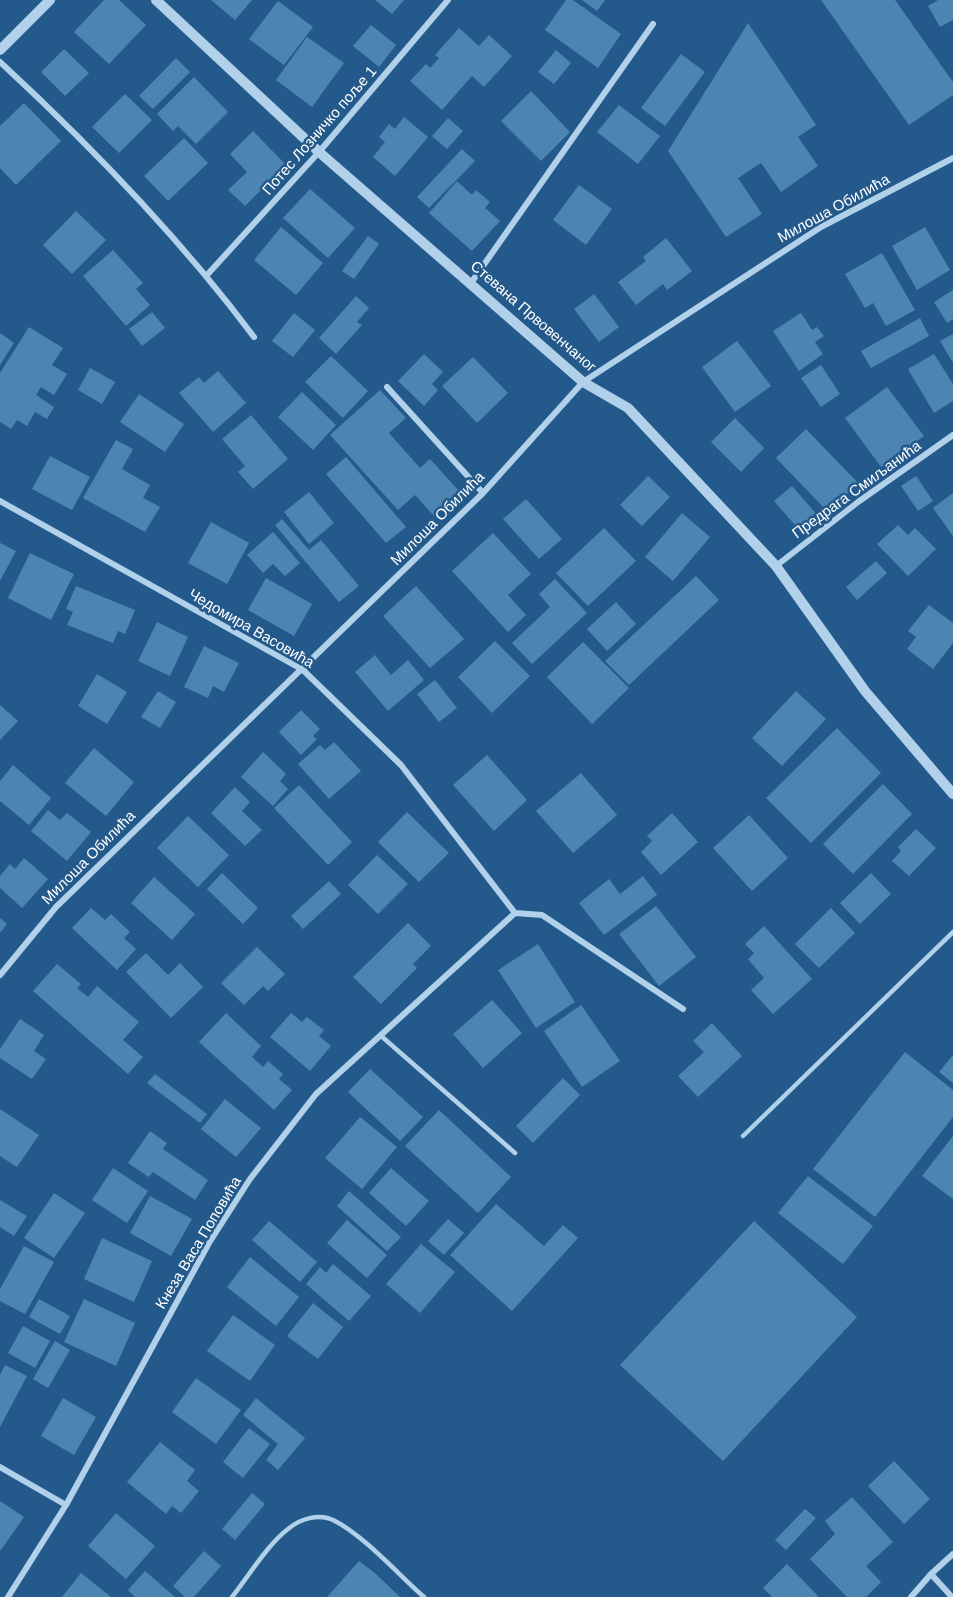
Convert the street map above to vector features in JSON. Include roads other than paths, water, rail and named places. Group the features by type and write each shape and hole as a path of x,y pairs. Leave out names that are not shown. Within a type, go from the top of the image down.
{"street":[{"path":"0,50 50,0"},
{"name":"Стевана Првовенчаног","path":"156,0 319,152 583,382 628,408 776,566 865,691 953,794"},
{"name":"Потес Лозничко поље 1","path":"207,275 319,152 448,0"},
{"path":"471,283 653,24"},
{"path":"0,62 68,124 207,275 254,337"},
{"name":"Милоша Обилића","path":"0,975 56,907 178,786 303,670 483,493 583,382 821,227 953,158"},
{"path":"387,387 483,493"},
{"name":"Предрага Смиљанића","path":"776,566 858,502 953,435"},
{"name":"Чедомира Васовића","path":"0,501 303,670 401,765 515,913"},
{"path":"515,913 542,915 683,1009"},
{"name":"Кнеза Васа Поповића","path":"8,1597 66,1505 209,1243 250,1179 316,1094 515,913"},
{"path":"0,1467 66,1505"},
{"path":"911,1597 930,1574 953,1554"},
{"path":"930,1574 952,1597"}],"lane":[{"path":"742,1136 953,932"},
{"path":"380,1035 515,1153"},
{"path":"232,1597 286,1530 300,1520 314,1517 334,1520 351,1532 424,1597"}]}
